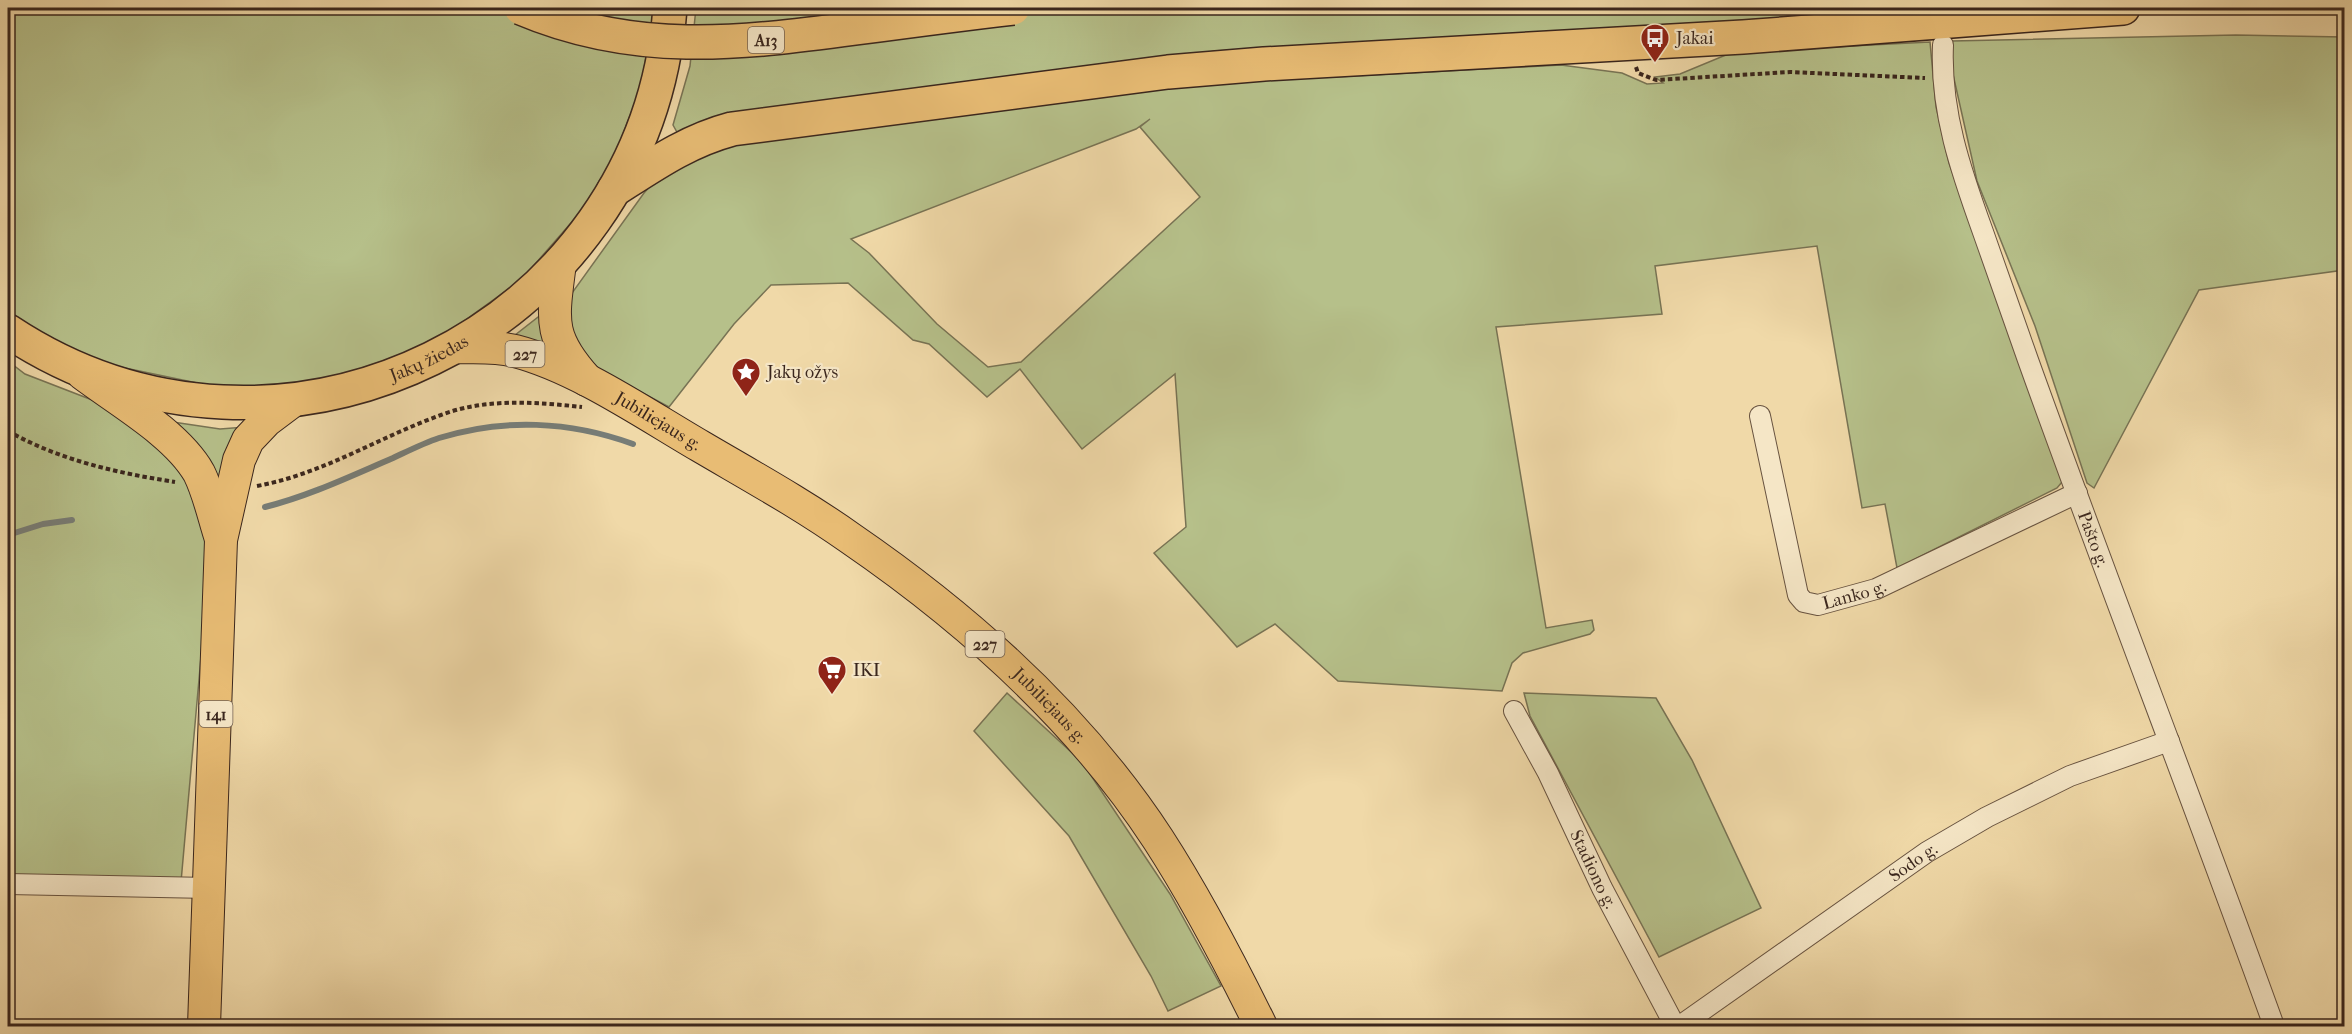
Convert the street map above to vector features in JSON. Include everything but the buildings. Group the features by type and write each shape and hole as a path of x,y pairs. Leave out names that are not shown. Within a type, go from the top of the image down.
{"highway":[{"name":"A13","path":"521,8 556,21 623,37 693,43 763,40 1013,8"},
{"name":"Jakų žiedas","path":"8,331 25,343 73,368 111,382 183,399 253,403 294,400 336,393 380,381 419,366 490,325 525,298 560,263 593,223 614,190 636,147 650,111 666,45 670,8"},
{"path":"614,190 682,147 706,136 732,129 1157,74 1264,64 1743,37 2123,8"}],"main road":[{"name":"227","path":"560,263 554,325 562,348 591,396"},
{"name":"227","path":"455,347 513,351 546,362 591,396"},
{"path":"73,368 173,441 219,486"},
{"name":"Jubiliejaus g.","path":"591,396 769,487 848,536 937,602 999,655 1081,739 1157,837 1194,898 1261,1026"},
{"name":"141","path":"204,1026 221,540 219,486 239,460 248,440 266,421 294,400"}],"street":[{"name":"Pašto g.","path":"1943,45 1942,79 1951,133 1960,166 2077,493 2274,1026"},
{"name":"Lanko g.","path":"1760,416 1798,595 1804,602 1818,605 1876,589 2077,493"},
{"name":"Stadiono g.","path":"1514,711 1548,773 1602,888 1675,1026"},
{"name":"Sodo g.","path":"1680,1026 1927,852 1987,817 2070,776 2169,741"},
{"path":"8,884 209,888"}],"path":[{"path":"1646,64 1636,65 1638,73 1656,80 1790,72 1942,79"},
{"path":"8,431 60,455 100,468 139,476 219,486 282,481 311,472 443,414 472,407 547,403 591,396"}],"green space":[{"path":"8,8 654,8 641,87 613,160 585,207 521,280 432,344 325,382 245,393 101,363 8,316"},
{"path":"696,8 1793,8 1794,14 1780,18 1215,51 678,134 673,125 690,66"},
{"path":"2236,35 2344,37 2344,270 2199,290 2094,488 2087,483 2035,326 1977,181 1950,61 1952,41"},
{"path":"1930,42 1936,107 1949,163 2062,482 2057,488 1897,568 1885,504 1862,508 1817,246 1655,266 1662,314 1496,327 1546,628 1592,620 1594,630 1590,634 1523,653 1512,663 1502,691 1338,681 1275,624 1237,647 1154,553 1186,527 1175,374 1082,449 1020,369 987,397 929,344 913,340 848,283 771,285 734,324 669,407 588,364 573,348 566,312 572,293 644,193 666,168 695,149 842,122 1330,70 1335,77 1561,65 1622,73 1647,84 1663,83 1655,77 1680,74 1733,52","holes":["1150,119 1140,127 1200,197 1021,362 988,367 937,324 869,253 851,239 1136,129"]},
{"path":"542,314 556,355 510,339"},
{"path":"8,361 25,374 100,403 164,441 204,509 208,578 181,882 8,878"},
{"path":"166,421 220,429 245,427 221,500"},
{"path":"1007,693 1082,762 1170,894 1221,986 1168,1011 1151,976 1069,836 974,731"},
{"path":"1524,693 1656,698 1692,760 1761,908 1659,957 1530,716"}],"waterway":[{"path":"265,507 330,485 433,440 487,427 512,425 561,427 609,436 633,444"},
{"path":"8,535 43,524 72,520"}],"place":[{"name":"Jakai","path":"1655,64"},
{"name":"Jakų ožys","path":"746,398"},
{"name":"IKI","path":"832,696"}]}
